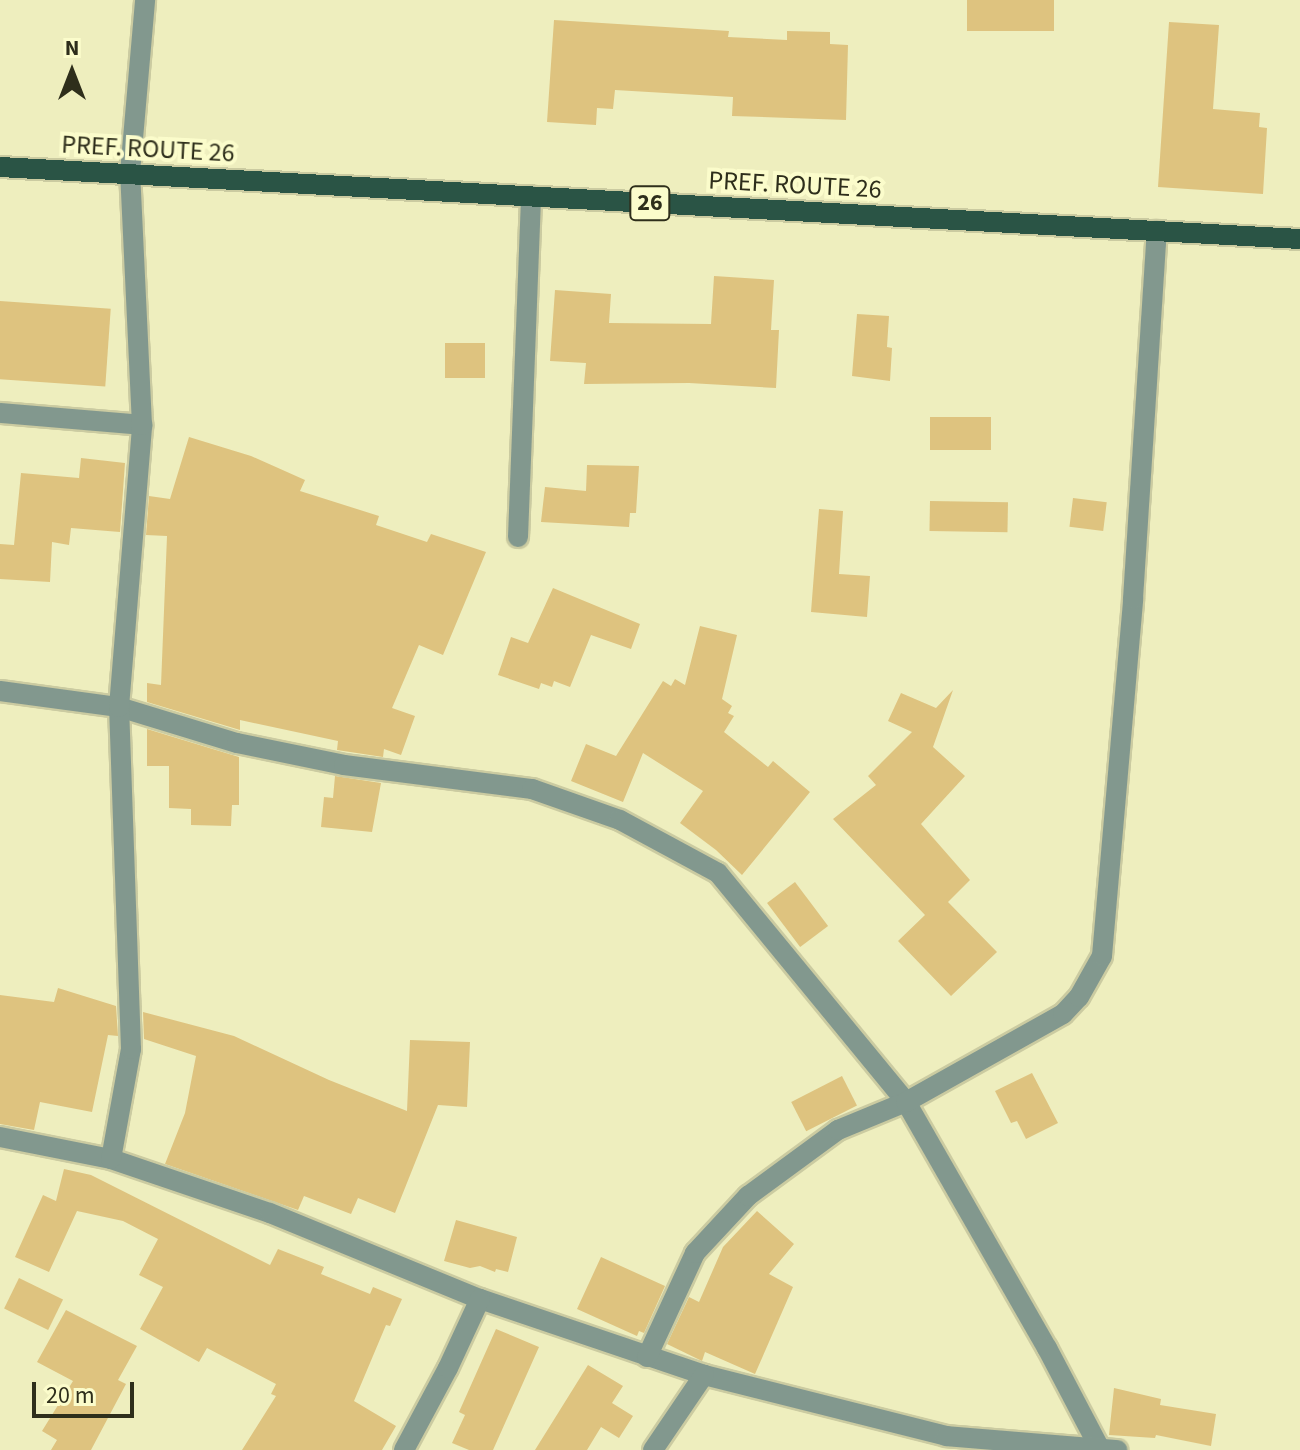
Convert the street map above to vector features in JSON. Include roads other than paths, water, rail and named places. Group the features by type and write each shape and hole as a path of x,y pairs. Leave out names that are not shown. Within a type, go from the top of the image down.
{"main road":[{"name":"PREF. ROUTE 26","path":"0,167 1300,239"}],"street":[{"path":"111,1159 131,1049 119,707 142,425 130,173 145,0"},
{"path":"518,537 531,196"},
{"path":"647,1357 695,1253 748,1196 838,1130 906,1102 1063,1014 1079,997 1102,956 1133,599 1157,231"},
{"path":"0,413 142,425"},
{"path":"0,691 119,707 237,743 344,765 532,789 620,820 718,873 906,1102 1108,1449"},
{"path":"0,1137 111,1159 270,1213 480,1299 704,1375 946,1436 1108,1449"},
{"path":"404,1450 448,1368 480,1299"},
{"path":"653,1450 704,1375"}]}
